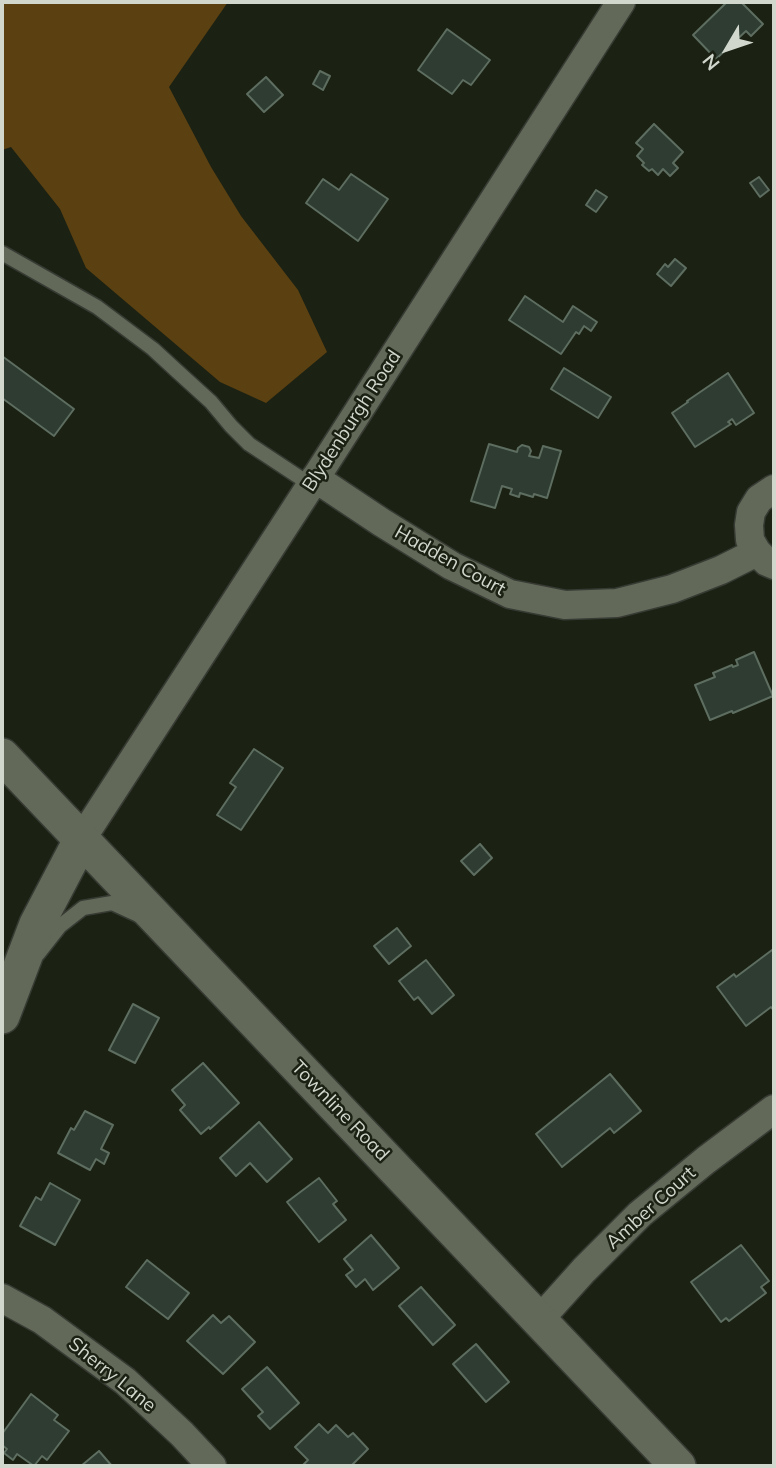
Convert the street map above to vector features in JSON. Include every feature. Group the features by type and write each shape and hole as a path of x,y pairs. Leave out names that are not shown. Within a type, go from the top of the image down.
{"street":[{"name":"Blydenburgh Road","path":"81,840 621,2"},
{"name":"Hadden Court","path":"313,482 452,566 510,594 565,605 617,603 672,589 722,570 766,559 750,540 749,525 751,512 759,499 774,489"},
{"name":"Townline Road","path":"2,756 678,1466"},
{"path":"8,1001 37,924 81,840"},
{"name":"Amber Court","path":"540,1319 640,1214 774,1109"},
{"name":"Sherry Lane","path":"2,1298 42,1320 125,1381 212,1466"}],"lane":[{"path":"2,253 97,307 153,349 211,402 249,444 313,482"},
{"path":"8,1001 60,926 83,908 112,903 165,928"}],"shaded area":[{"path":"2,2 228,2 169,87 211,167 241,216 298,290 327,352 266,403 220,382 86,268 60,209 11,147 2,150"}],"building":[{"path":"727,2 741,2 763,24 751,36 746,31 716,59 693,35"},
{"path":"447,29 490,60 471,85 463,80 452,94 418,70"},
{"path":"320,71 330,76 323,90 313,84"},
{"path":"266,77 283,95 264,112 247,94"},
{"path":"654,124 683,152 673,163 678,168 670,176 663,169 658,175 652,169 649,171 637,156 643,149 636,143"},
{"path":"351,174 388,199 358,241 306,203 323,179 339,190"},
{"path":"759,177 769,190 760,197 750,183"},
{"path":"596,190 607,197 596,212 586,205"},
{"path":"675,259 686,268 671,286 657,274 665,264 668,267"},
{"path":"525,296 563,322 573,306 597,322 591,331 584,326 579,334 576,332 561,354 509,320"},
{"path":"2,356 74,409 54,436 2,398"},
{"path":"564,368 611,397 598,418 551,389"},
{"path":"728,373 754,413 736,425 732,419 728,422 731,424 695,447 672,413"},
{"path":"489,444 517,452 522,445 529,447 529,456 539,458 543,446 561,451 547,498 520,493 519,497 510,494 512,489 502,486 495,508 471,501"},
{"path":"754,652 773,696 710,720 695,685 715,677 713,673 738,665 736,660"},
{"path":"254,749 283,768 241,830 217,815 236,787 230,783"},
{"path":"480,844 492,858 474,875 461,861"},
{"path":"397,928 411,946 389,964 374,946"},
{"path":"772,950 774,1011 771,1007 746,1026 717,987 734,974 736,977"},
{"path":"426,960 454,995 432,1014 418,997 414,1000 399,981"},
{"path":"133,1004 159,1018 135,1063 109,1050"},
{"path":"203,1063 239,1103 201,1134 180,1110 185,1105 172,1090"},
{"path":"610,1074 641,1111 614,1133 610,1128 562,1167 536,1134"},
{"path":"85,1111 113,1125 101,1149 109,1153 104,1164 96,1159 90,1170 58,1153 71,1128 74,1130"},
{"path":"259,1122 292,1159 267,1182 250,1163 236,1176 220,1158"},
{"path":"319,1178 337,1201 333,1204 346,1220 319,1242 287,1202"},
{"path":"50,1183 80,1200 55,1245 20,1226 36,1197 41,1200"},
{"path":"371,1235 399,1268 373,1290 365,1279 356,1287 346,1275 353,1270 344,1259"},
{"path":"741,1245 769,1281 761,1287 766,1293 729,1321 726,1318 721,1322 691,1282"},
{"path":"147,1260 189,1293 168,1319 126,1287"},
{"path":"421,1287 455,1325 433,1345 399,1306"},
{"path":"213,1315 221,1323 229,1316 255,1342 223,1374 187,1341"},
{"path":"476,1344 509,1382 486,1402 453,1364"},
{"path":"267,1367 299,1403 270,1429 258,1416 263,1412 242,1389"},
{"path":"31,1394 58,1415 54,1420 69,1431 47,1460 42,1456 34,1466 17,1454 13,1460 4,1453 7,1449 2,1445 2,1434"},
{"path":"319,1424 328,1433 336,1425 348,1437 353,1433 368,1449 351,1466 303,1465 308,1460 295,1447"},
{"path":"99,1451 112,1466 81,1466"}]}
